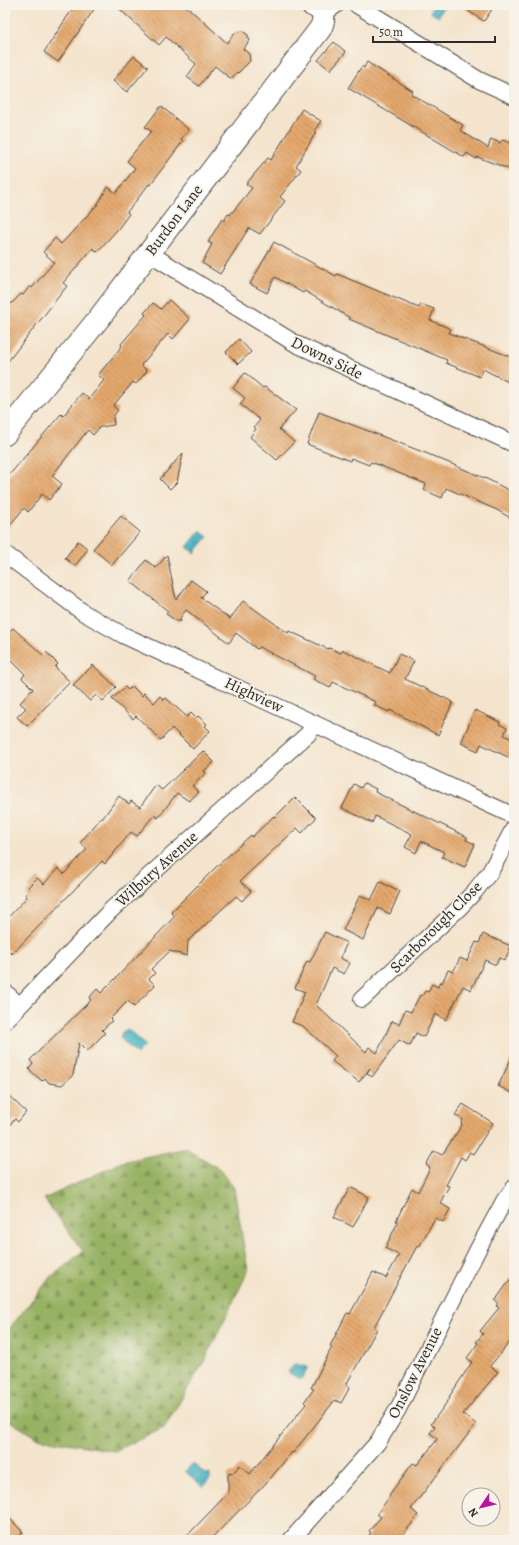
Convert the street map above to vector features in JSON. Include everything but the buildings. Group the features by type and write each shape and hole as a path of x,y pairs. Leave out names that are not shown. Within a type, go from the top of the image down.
{"street":[{"path":"357,5 479,80 514,96"},
{"name":"Burdon Lane","path":"5,434 100,317 320,29 324,21 324,8"},
{"name":"Downs Side","path":"149,253 296,344 514,444"},
{"name":"Highview","path":"5,554 70,604 103,624 514,816"},
{"name":"Wilbury Avenue","path":"5,1021 111,910 308,734 314,723"},
{"name":"Scarborough Close","path":"362,999 459,908 490,872 514,828"},
{"path":"5,992 19,1005"},
{"name":"Onslow Avenue","path":"291,1540 378,1442 398,1409 504,1200 514,1188"}],"green space":[{"path":"186,1148 221,1170 234,1188 248,1271 205,1360 164,1428 115,1451 37,1438 5,1418 5,1334 49,1279 83,1251 44,1199 122,1162"}],"water":[{"path":"434,5 445,5 438,17 430,12"},
{"path":"200,531 208,537 194,553 187,547"},
{"path":"128,1029 145,1045 137,1054 120,1038 122,1032"},
{"path":"295,1364 308,1367 301,1380 288,1372"},
{"path":"193,1463 205,1474 210,1474 210,1479 203,1487 185,1471"}]}
